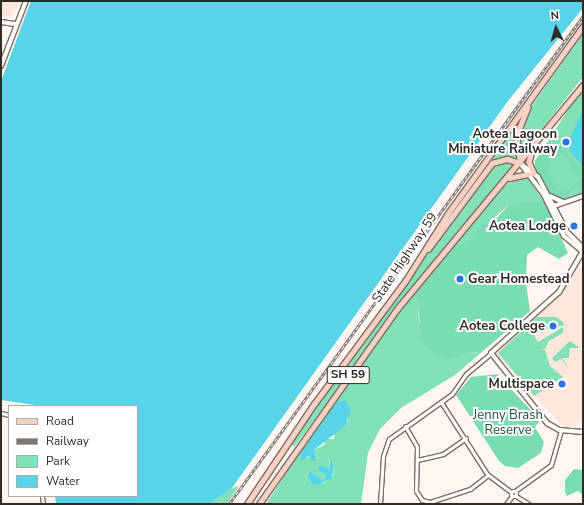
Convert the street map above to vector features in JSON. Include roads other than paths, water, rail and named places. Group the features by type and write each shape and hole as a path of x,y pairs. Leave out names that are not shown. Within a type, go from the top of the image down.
{"main road":[{"name":"State Highway 59","path":"247,503 326,387 404,283 449,212 583,26"},
{"name":"State Highway 59","path":"258,504 397,309 541,139 583,85"},
{"path":"404,283 486,169 501,160 520,163 516,136 536,92"},
{"path":"534,173 530,157 541,139"},
{"path":"505,180 518,173 528,174"}],"street":[{"path":"1,66 15,24 26,1"},
{"path":"1,22 15,24"},
{"path":"520,163 534,173 555,201 568,202"},
{"path":"380,504 384,450 392,435 441,402 491,353 559,292 583,251 568,235 552,207 520,163"},
{"path":"544,186 552,207"},
{"path":"552,207 583,196"},
{"path":"491,353 547,423 561,431 583,432"},
{"path":"441,402 466,438 488,475 529,504"},
{"path":"404,426 416,444 416,492 427,502 470,489 488,475"},
{"path":"506,504 514,494 551,465 561,431"},
{"path":"417,460 443,454 466,438"}],"water":[{"path":"31,1 583,1 583,8 508,101 232,488 209,504 56,504 55,497 138,497 138,405 35,405 1,400 1,81"},
{"path":"583,110 583,166 570,152 568,142"},
{"path":"345,400 351,410 345,426 314,450 317,460 311,461 311,455 301,461 301,453 328,414 338,401"},
{"path":"330,459 334,465 332,478 318,485 312,484 307,477 309,471 324,481 326,475 317,469 321,465 329,469"}],"railway":[{"path":"229,504 583,16"}],"place":[{"name":"Aotea Lagoon Miniature Railway","path":"566,142"},
{"name":"Aotea Lodge","path":"574,226"},
{"name":"Gear Homestead","path":"460,279"},
{"name":"Aotea College","path":"553,326"},
{"name":"Multispace","path":"562,384"}],"park label":[{"name":"Jenny Brash Reserve","path":"508,424"}]}
